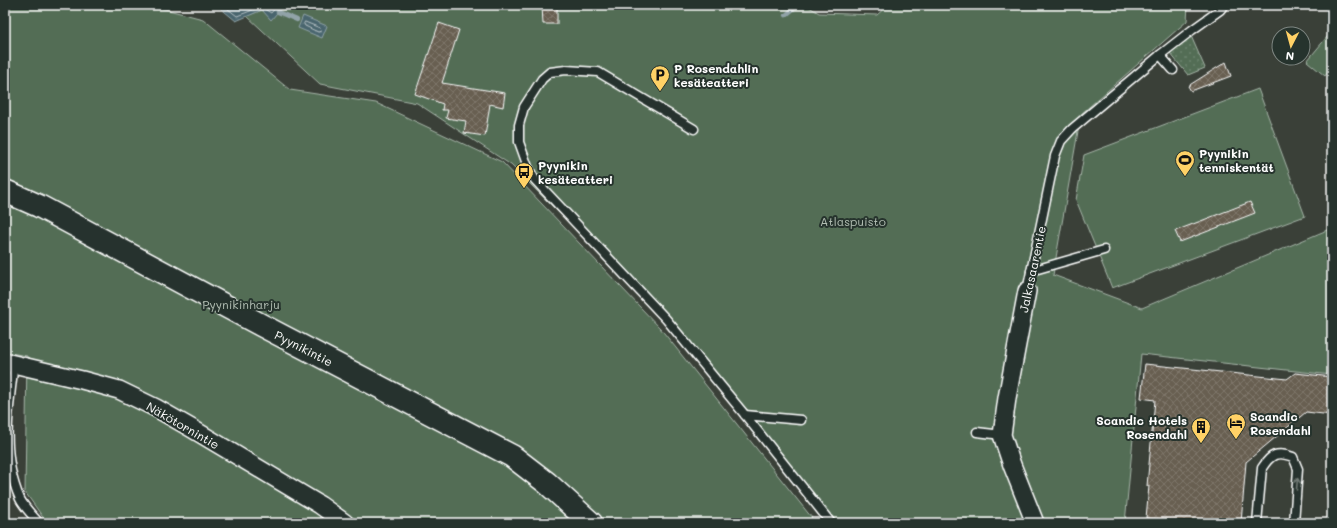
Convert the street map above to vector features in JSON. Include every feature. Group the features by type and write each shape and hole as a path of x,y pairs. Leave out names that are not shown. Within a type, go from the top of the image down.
{"street":[{"name":"Pyynikintie","path":"5,191 39,206 255,322 512,456 547,483 591,523"},
{"name":"Jalkasaarentie","path":"1027,291 1007,398 1002,435 1035,523"},
{"name":"Näkötornintie","path":"10,363 119,390 156,408 320,505 345,523"}],"lane":[{"name":"Jalkasaarentie","path":"1027,291 1055,156 1061,141 1072,128 1160,55 1220,10 1224,5"},
{"path":"1160,55 1173,70"},
{"path":"694,129 598,72 566,70 550,72 542,79 524,106 519,125 519,142 528,167 535,180 666,320 745,415 831,523"},
{"path":"1031,270 1104,250"},
{"path":"10,363 7,442 12,472 21,500 39,523"},
{"path":"745,415 801,420"},
{"path":"977,432 1002,435"},
{"path":"1257,523 1262,468 1266,461 1276,454 1283,454 1293,457 1298,470 1294,523"}],"green space":[{"name":"Pyynikinharju","path":"5,5 149,5 203,19 290,90 376,103 502,162 660,328 816,523 47,523 25,492 27,356 5,352"},
{"name":"Atlaspuisto","path":"282,5 806,5 819,13 877,15 888,5 1188,5 1187,21 1081,114 1053,275 1142,308 1332,228 1332,375 1141,354 1125,523 833,523 675,329 511,165 417,103 320,84 247,16 262,10 283,6"},
{"path":"1332,31 1332,67 1325,76 1311,64 1311,56"},
{"path":"1191,36 1205,68 1188,75 1170,53"},
{"name":"Pyynikin tenniskentät","path":"1258,89 1305,216 1112,288 1076,200 1084,155"}],"water":[{"path":"212,5 283,6 271,20 262,10 236,21 219,7"},
{"path":"303,16 327,26 322,38 298,28"}],"building":[{"path":"542,5 557,5 557,24 543,24"},
{"path":"439,23 459,30 442,83 505,93 503,107 490,104 485,136 464,133 466,121 446,118 448,110 442,110 443,104 415,94"},
{"path":"1226,62 1231,76 1191,91 1188,86"},
{"path":"1250,202 1255,213 1180,242 1175,231"},
{"name":"Scandic Hotels Rosendahl","path":"1145,364 1287,379 1295,373 1332,377 1332,415 1306,412 1246,462 1241,523 1173,523 1173,521 1146,518 1149,486 1147,486 1155,400 1141,398"}],"waterway":[{"path":"786,15 798,5"},
{"path":"278,12 297,20"}],"place":[{"name":"P Rosendahlin kesäteatteri","path":"660,92"},
{"name":"Pyynikin tenniskentät","path":"1185,177"},
{"name":"Pyynikin kesäteatteri","path":"524,189"},
{"name":"Scandic Rosendahl","path":"1236,440"},
{"name":"Scandic Hotels Rosendahl","path":"1201,444"}]}
